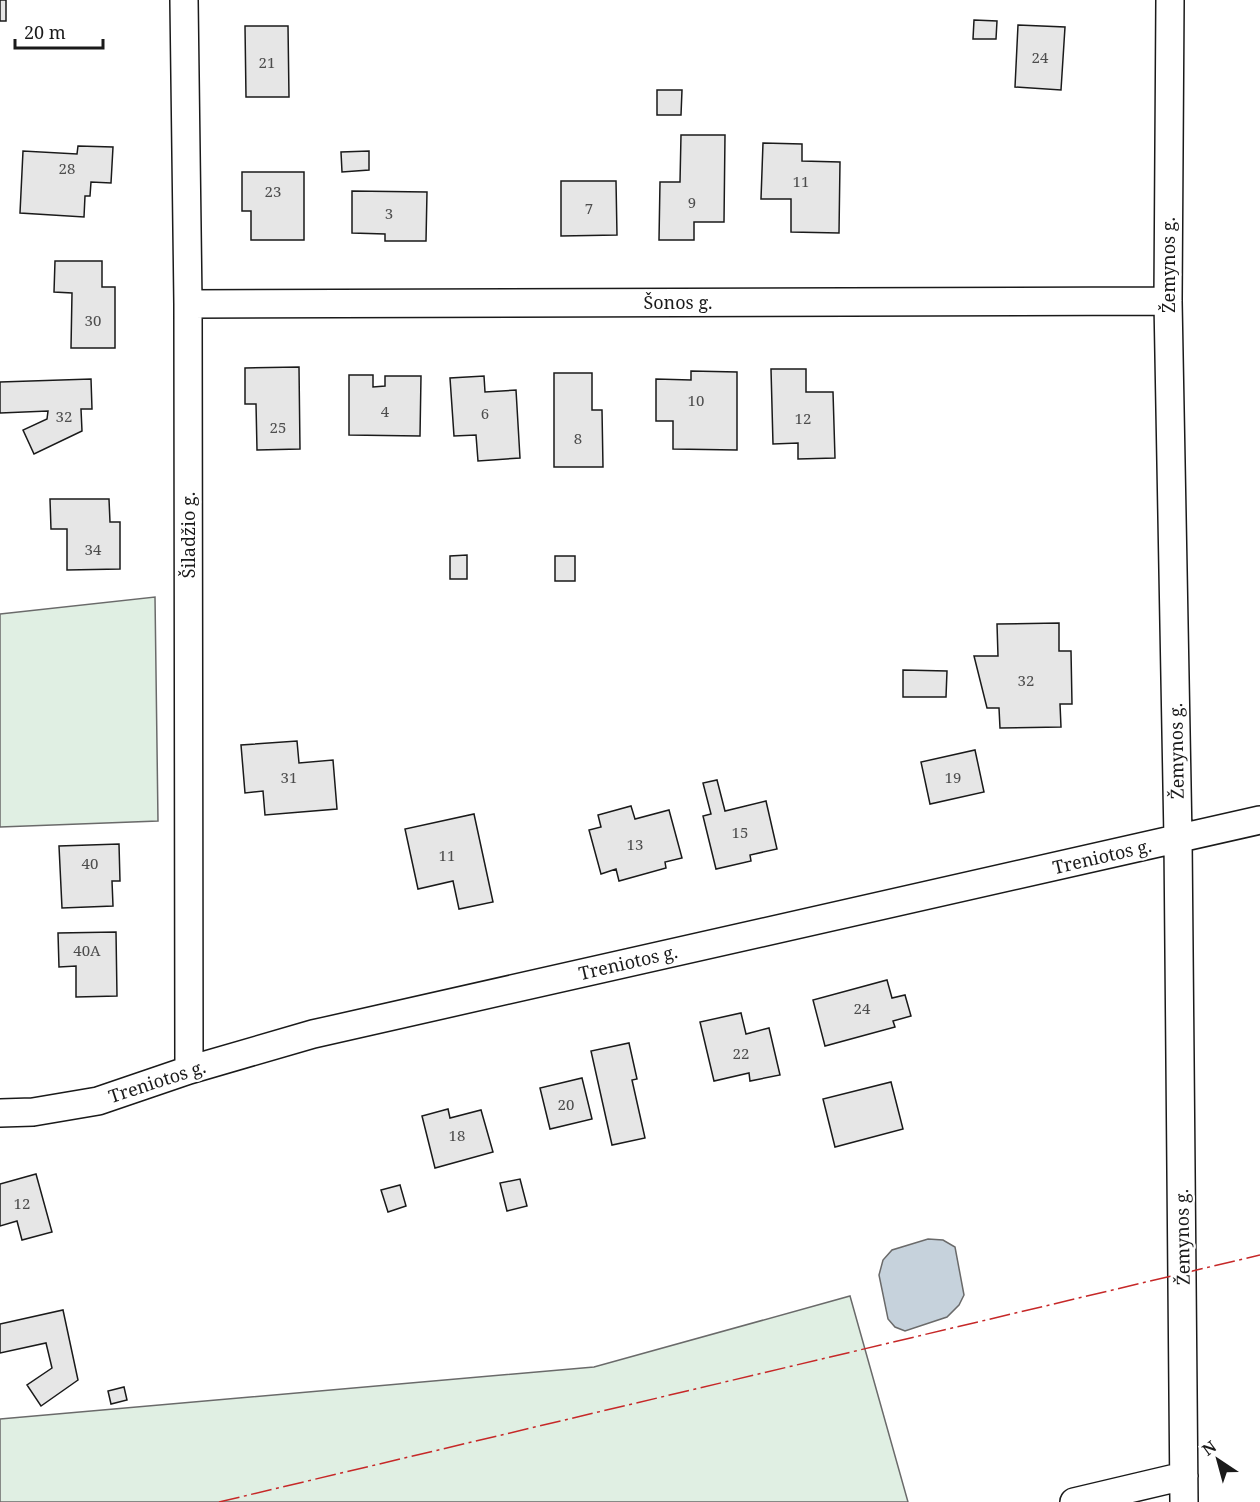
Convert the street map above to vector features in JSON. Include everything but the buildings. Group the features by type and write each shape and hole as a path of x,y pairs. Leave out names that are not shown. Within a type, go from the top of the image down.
{"street":[{"name":"Šiladžio g.","path":"184,0 188,304 189,1070"},
{"name":"Žemynos g.","path":"1170,0 1168,301 1178,839 1184,1489"},
{"name":"Šonos g.","path":"188,304 1168,301"},
{"name":"Treniotos g.","path":"0,1113 33,1112 98,1101 189,1070 313,1034 1260,820"},
{"path":"1074,1502 1184,1489"}],"green space":[{"path":"155,597 158,821 0,827 0,614"},
{"path":"850,1296 908,1502 0,1502 0,1419 594,1367"}],"shaded area":[{"path":"928,1239 943,1240 955,1247 964,1295 959,1305 947,1317 905,1331 895,1327 888,1319 879,1275 883,1260 892,1250"}],"power":[{"path":"219,1502 1260,1255"}]}
